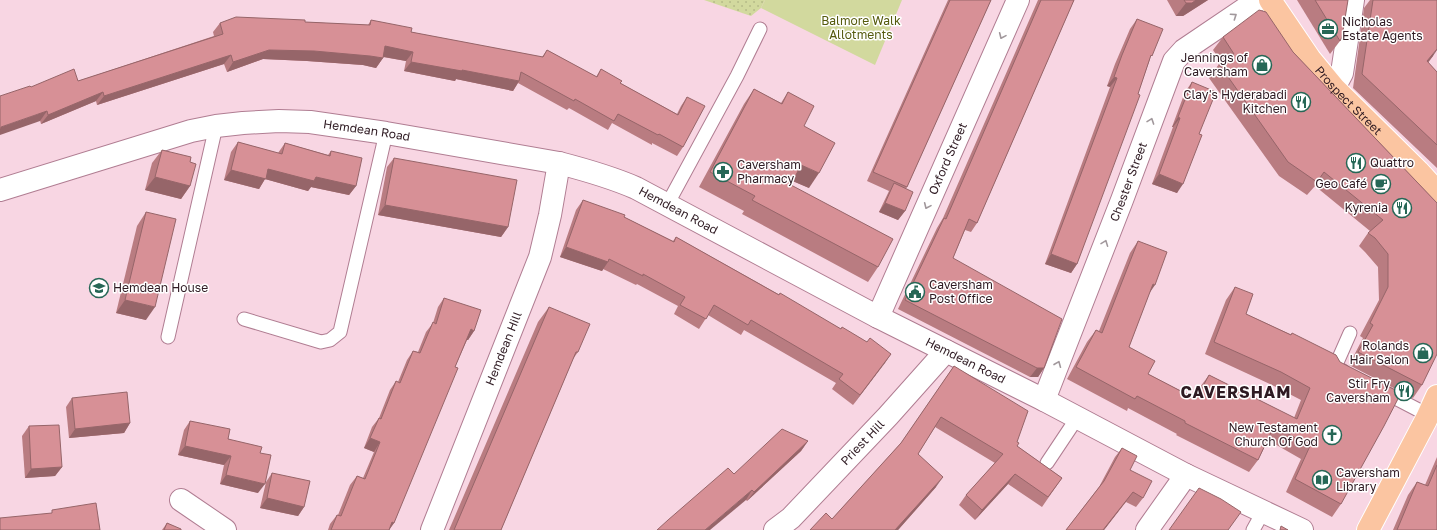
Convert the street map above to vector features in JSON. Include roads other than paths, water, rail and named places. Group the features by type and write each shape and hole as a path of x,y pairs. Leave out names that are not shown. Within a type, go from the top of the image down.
{"main road":[{"name":"Prospect Street","path":"1270,0 1310,59 1334,88 1418,170 1437,192"},
{"path":"1368,530 1433,405"}],"street":[{"name":"Oxford Street","path":"878,317 1018,0"},
{"name":"Chester Street","path":"1044,400 1122,200 1174,61 1184,50 1258,0"},
{"path":"1334,88 1342,73 1353,0"},
{"name":"Hemdean Road","path":"0,190 191,131 216,126 279,121 310,122 386,133 559,163 587,170 612,178 667,205 878,317 1044,400 1186,475 1258,521 1302,530"},
{"name":"Hemdean Hill","path":"432,530 540,257 549,222 559,163"},
{"name":"Priest Hill","path":"775,530 797,513 888,416 946,351"},
{"path":"1147,530 1186,475"},
{"path":"181,500 225,530"}],"lane":[{"path":"667,205 737,76 760,29"},
{"path":"168,337 216,126"},
{"path":"244,319 321,342 330,340 340,332 386,133"},
{"path":"1350,333 1335,367 1355,378"},
{"path":"1368,384 1433,405"},
{"path":"1047,463 1077,418"}],"place":[{"name":"Nicholas Estate Agents","path":"1328,29"},
{"name":"Jennings of Caversham","path":"1262,65"},
{"name":"Clay's Hyderabadi Kitchen","path":"1301,102"},
{"name":"Quattro","path":"1356,163"},
{"name":"Caversham Pharmacy","path":"723,172"},
{"name":"Geo Café","path":"1381,184"},
{"name":"Kyrenia","path":"1402,208"},
{"name":"Hemdean House","path":"99,288"},
{"name":"Caversham Post Office","path":"915,292"},
{"name":"Rolands Hair Salon","path":"1423,353"},
{"name":"Stir Fry Caversham","path":"1404,391"},
{"name":"New Testament Church Of God","path":"1332,435"},
{"name":"Caversham Library","path":"1322,480"}],"district":[{"name":"CAVERSHAM","path":"1236,392"}],"park label":[{"name":"Balmore Walk Allotments","path":"861,28"}]}
